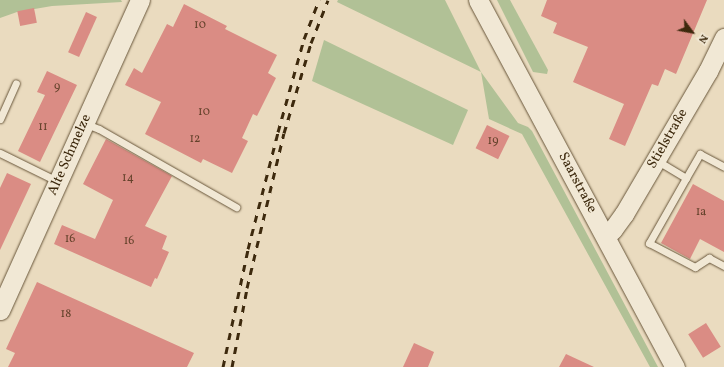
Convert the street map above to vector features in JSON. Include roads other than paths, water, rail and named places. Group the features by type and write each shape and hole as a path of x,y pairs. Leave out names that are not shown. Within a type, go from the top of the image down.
{"street":[{"name":"Alte Schmelze","path":"0,310 140,0"},
{"name":"Saarstraße","path":"478,0 675,367"},
{"name":"Stielstraße","path":"606,236 620,221 708,71 724,38"}],"lane":[{"path":"0,118 16,83"},
{"path":"84,123 100,129 236,207"},
{"path":"0,153 58,181"},
{"path":"724,167 700,154 649,244 694,267 709,258 724,266"},
{"path":"656,160 686,178"}],"railway":[{"path":"223,367 248,249 278,132 304,39 319,0"},
{"path":"232,367 247,288 284,133 311,43 328,0"}]}
